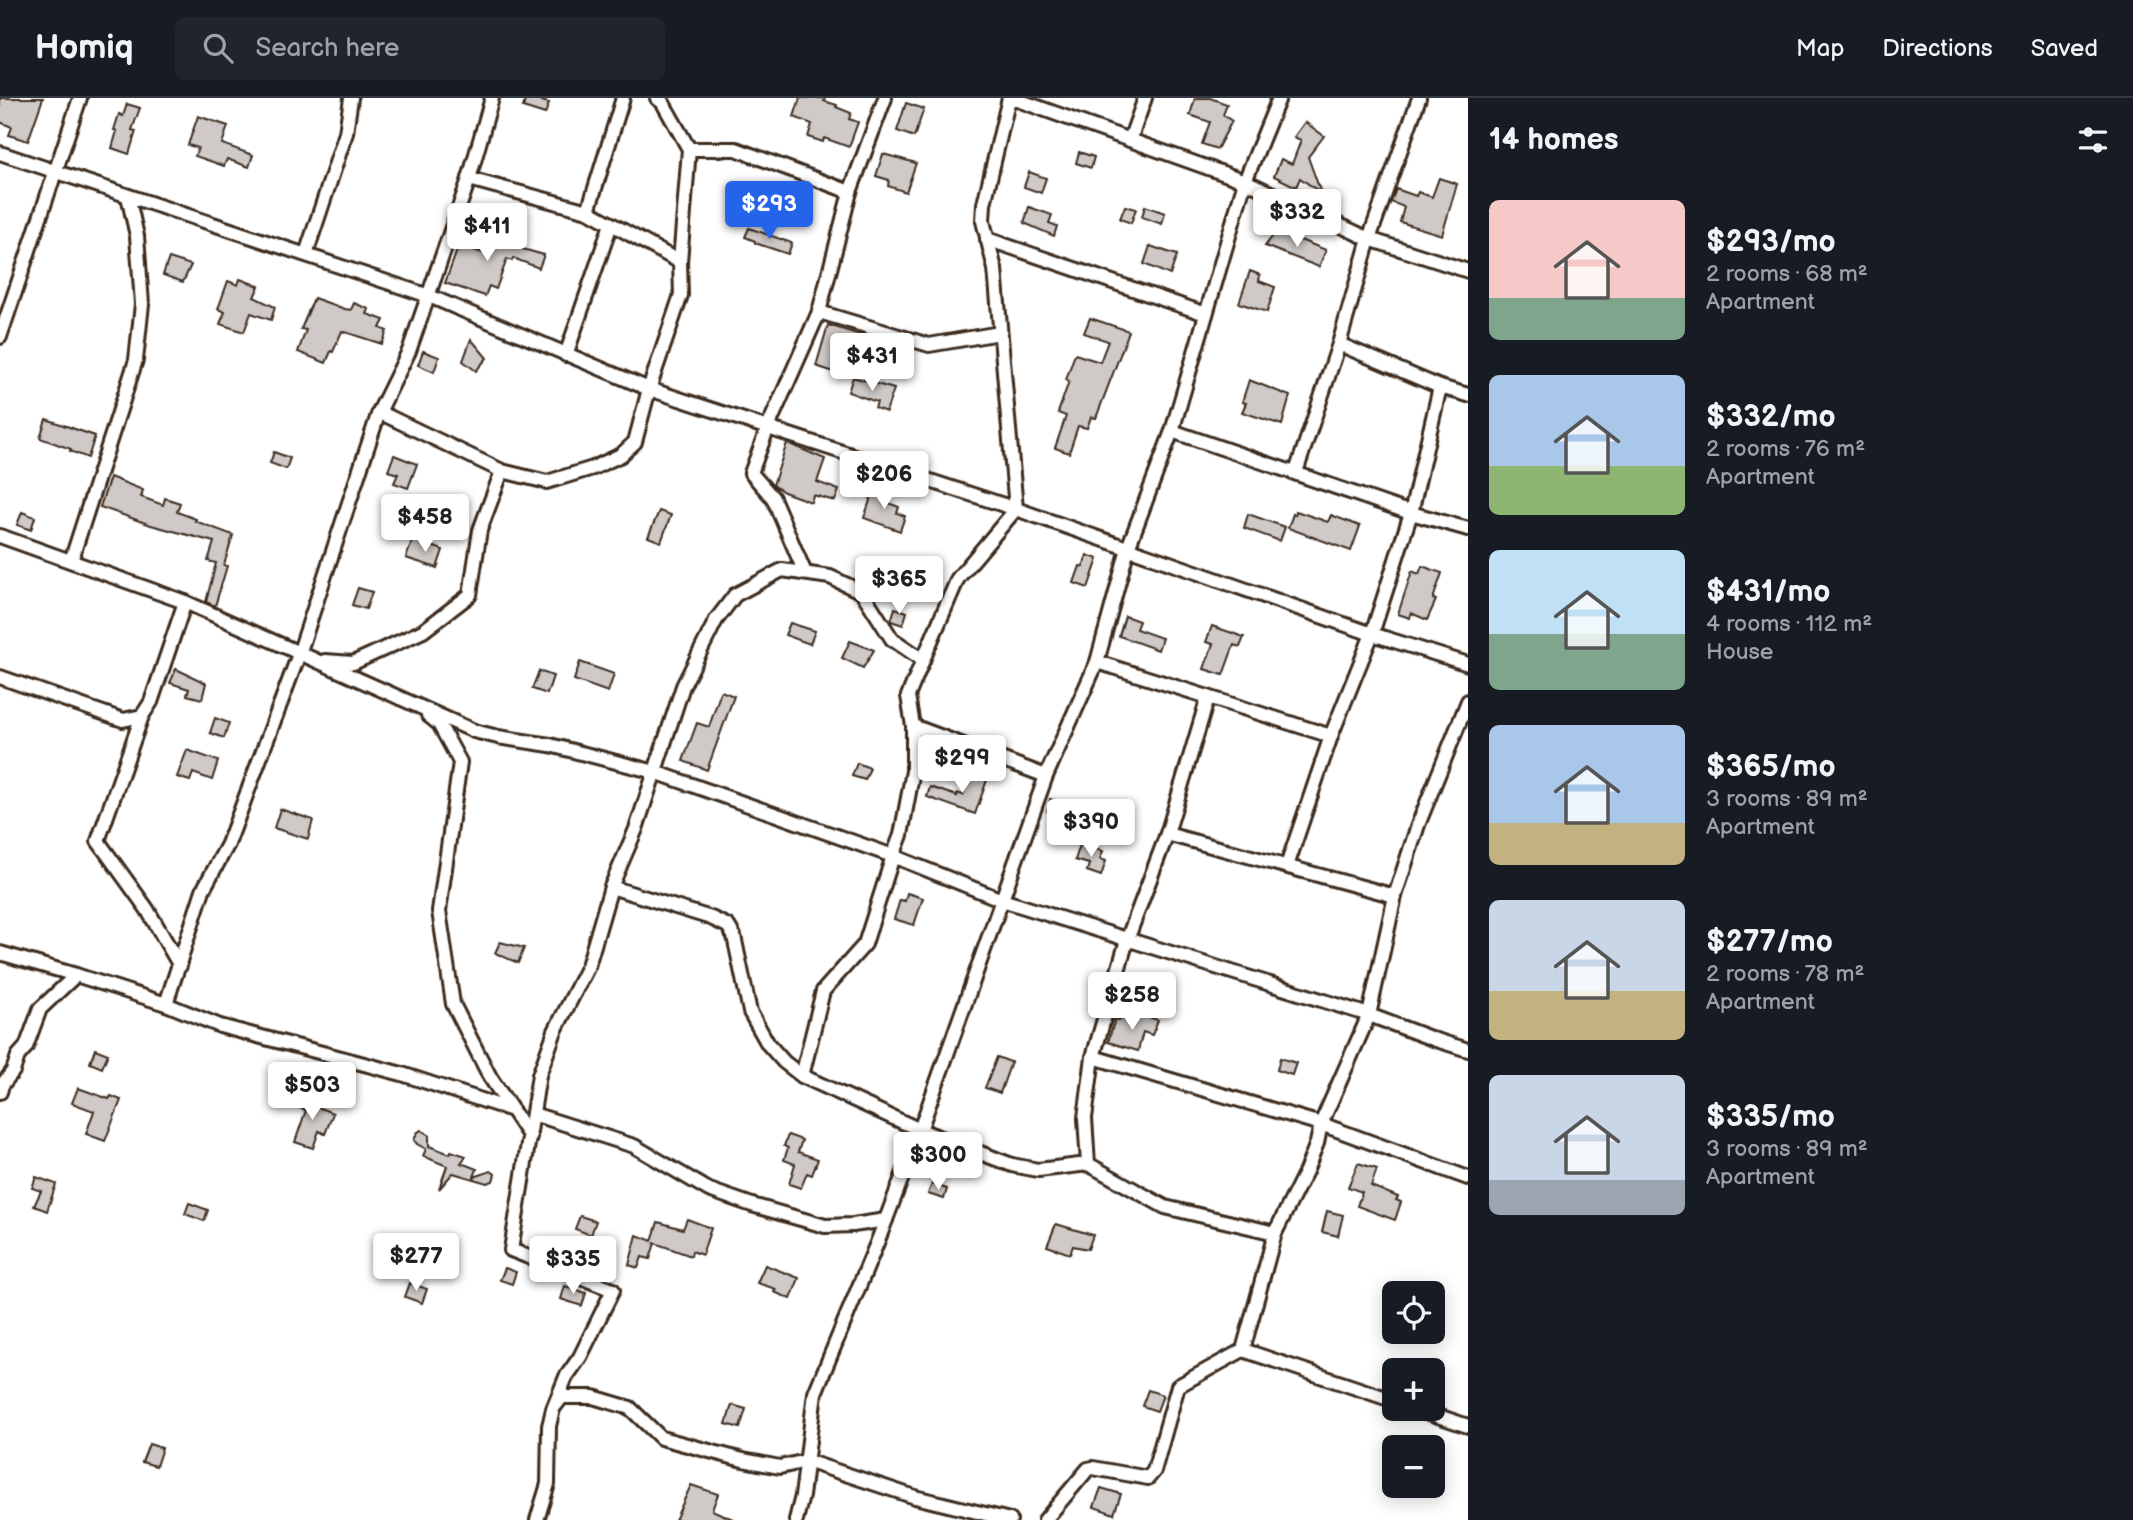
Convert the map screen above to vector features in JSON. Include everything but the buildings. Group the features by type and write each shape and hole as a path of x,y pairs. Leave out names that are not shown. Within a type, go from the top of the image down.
{"street":[{"path":"0,337 80,98"},
{"path":"306,254 346,133 351,98"},
{"path":"166,1004 203,890 228,844 299,654 379,412 409,351 429,296 469,179 492,98"},
{"path":"588,211 623,98"},
{"path":"379,412 502,471 547,482 593,468 621,455 635,442 649,389 681,295 680,262 689,149 657,98"},
{"path":"805,573 773,498 751,473 768,427 819,312 850,192 885,98"},
{"path":"802,1076 823,991 865,944 901,835 913,771 913,726 908,696 958,578 1016,509 995,269 983,221 984,204 1011,98 1245,181 1369,239 1468,271"},
{"path":"1130,140 1145,98"},
{"path":"796,1520 815,1393 920,1130 1046,775 1097,662 1128,548 1172,431 1245,181 1279,98"},
{"path":"1296,472 1339,344 1369,239 1419,98"},
{"path":"689,149 736,149 850,192"},
{"path":"0,153 429,296 649,389 1016,509 1371,634 1468,664"},
{"path":"469,179 588,211 680,262"},
{"path":"71,561 136,360 142,304 137,236 128,196"},
{"path":"566,355 611,224"},
{"path":"987,239 1206,314"},
{"path":"819,312 929,345 1000,333"},
{"path":"1339,344 1440,387 1468,395"},
{"path":"1287,866 1331,736 1371,634 1411,513 1440,387"},
{"path":"1172,431 1411,513 1468,529"},
{"path":"313,660 353,663 423,631 470,595 480,530 502,471"},
{"path":"0,536 185,602 474,731 550,745 655,772 893,856 1002,900 1369,1015 1468,1050"},
{"path":"537,1520 548,1485 549,1426 553,1409 566,1377 580,1357 613,1290 511,1250 539,1075 555,1031 588,966 611,887 636,829 683,686 716,620 735,595 782,570 831,577 862,592 892,639 923,660"},
{"path":"180,966 148,909 97,841 142,716 151,702 185,602"},
{"path":"1097,662 1331,736"},
{"path":"0,677 123,720 142,716"},
{"path":"1088,1164 1085,1118 1093,1057 1127,940 1167,834 1208,697"},
{"path":"1045,1520 1088,1469 1148,1478 1154,1471 1178,1386 1243,1350 1275,1233 1306,1171 1321,1124 1369,1015 1395,896 1418,825 1468,701"},
{"path":"418,706 439,724 460,762 439,911 453,1004 490,1077 530,1137"},
{"path":"913,726 1046,775"},
{"path":"1167,834 1395,896"},
{"path":"611,887 712,918 728,926 734,936 750,1013 768,1044 784,1062 802,1076 920,1130 1012,1165 1038,1170 1088,1164 1165,1207 1275,1233"},
{"path":"0,953 166,1004 220,1026 402,1074 512,1110"},
{"path":"0,1092 13,1071 18,1056 26,1047 40,1009 76,975"},
{"path":"1093,1057 1321,1124 1468,1178"},
{"path":"533,1114 634,1146 709,1190 752,1205 825,1226 886,1220"},
{"path":"1243,1350 1382,1397"},
{"path":"553,1409 562,1397 593,1397 630,1408 661,1438 780,1467 806,1461 915,1497 1010,1520"},
{"path":"1445,1418 1468,1426"}]}
